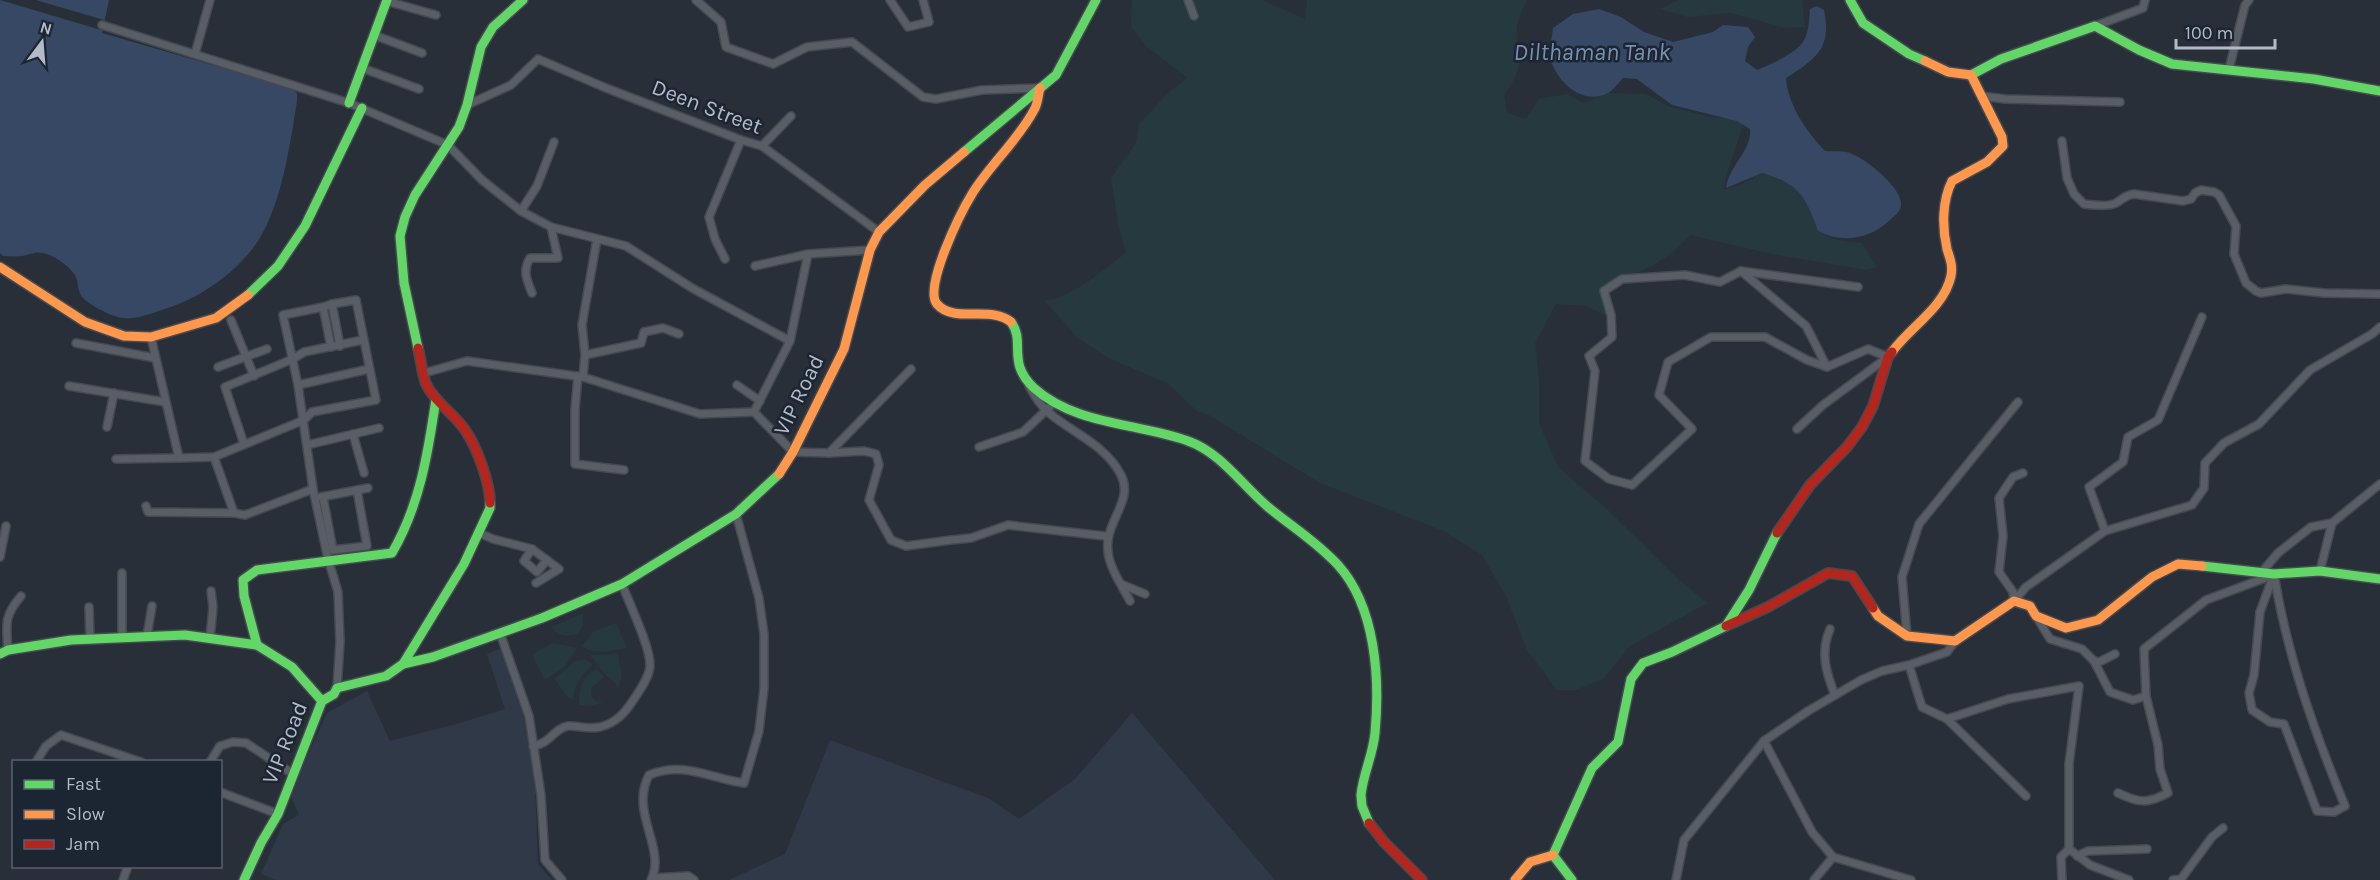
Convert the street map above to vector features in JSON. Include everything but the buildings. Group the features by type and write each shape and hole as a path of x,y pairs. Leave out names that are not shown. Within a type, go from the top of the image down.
{"main road":[{"path":"349,103 387,0"},
{"name":"VIP Road","path":"403,664 464,564 490,508 490,490 465,429 436,399 426,384 404,283 400,236 405,217 415,195 459,127 467,105 481,47 493,27 523,0"},
{"name":"VIP Road","path":"244,880 261,843 278,814 322,701 334,694 337,688 386,676 403,664 433,657 500,633 622,584 736,514 776,479 793,452 844,349 870,250 879,232 925,185 1056,75 1096,0"},
{"path":"1850,0 1863,23 1909,54 1948,72 1971,75 2001,59 2095,26 2139,50 2172,64 2314,79 2380,91"},
{"path":"1726,626 1749,590 1780,527 1810,485 1847,447 1862,427 1876,398 1888,357 1899,342 1939,302 1951,277 1952,262 1947,248 1943,212 1949,187 1952,181 1962,174 1995,156 2002,146 2002,137 1971,75"},
{"path":"1040,88 1035,109 971,195 937,269 932,289 935,301 946,310 1002,317 1012,323 1016,330 1017,362 1025,378 1040,392 1055,402 1083,412 1198,445 1338,564 1355,590 1366,619 1375,675 1375,733 1373,748 1361,786 1361,806 1373,830 1422,880"},
{"path":"0,267 86,322 124,336 151,337 216,318 247,296 278,266 305,226 362,108"},
{"path":"257,645 244,596 243,580 257,570 327,559 392,553 403,536 425,471 436,399"},
{"path":"1553,855 1592,768 1618,742 1631,679 1643,663 1672,652 1768,607 1828,573 1852,576 1878,616 1907,636 1955,641 2014,602 2030,606 2036,616 2066,628 2098,620 2152,576 2178,564 2274,574 2320,571 2380,579"},
{"path":"4,652 71,640 147,636 185,635 257,645 292,667 322,701"},
{"path":"1515,880 1526,863 1541,856 1553,855"},
{"path":"1553,855 1572,880"}],"street":[{"path":"195,54 210,0"},
{"path":"387,0 436,15"},
{"path":"696,0 721,22 726,47 773,64 807,47 852,42 923,97 936,99 982,90 1040,88"},
{"path":"890,0 908,27 928,22 923,0"},
{"path":"1188,0 1194,16"},
{"path":"2095,26 2143,8 2145,0"},
{"path":"2229,69 2245,4 2249,0"},
{"path":"102,25 349,103 448,145 482,180 522,211 551,227 626,246 692,288 790,341"},
{"path":"374,35 422,53"},
{"name":"Deen Street","path":"467,105 511,85 537,59 606,88 762,146 879,232"},
{"path":"362,68 419,89"},
{"path":"1981,96 2005,99 2120,102"},
{"path":"762,146 791,116"},
{"path":"725,258 715,239 709,217 741,140"},
{"path":"2062,141 2067,178 2074,194 2084,204 2117,203 2127,195 2134,194 2183,201 2192,199 2195,193 2201,190 2208,190 2219,195 2236,226 2234,254 2246,283 2256,291 2261,293 2286,289 2324,293 2380,294"},
{"path":"522,211 537,186 554,142"},
{"path":"532,293 525,274 530,258 558,258 551,227"},
{"path":"597,239 582,325 585,355 575,409 575,464 624,470"},
{"path":"755,266 808,254 870,250"},
{"path":"754,412 790,341 808,254"},
{"path":"1741,271 1806,326 1827,367"},
{"path":"1858,287 1741,271 1720,282 1685,275 1622,279 1604,291 1611,315 1611,337 1589,356 1595,370 1585,461 1609,478 1632,485 1692,429 1659,395 1668,362 1711,337 1765,337 1807,360 1827,367 1868,349 1888,357"},
{"path":"116,459 214,457 304,420 312,412 376,399 356,300 283,315 298,385 304,420 313,489 319,498 333,550 367,546 357,490"},
{"path":"332,304 340,346"},
{"path":"322,307 331,347"},
{"path":"2105,531 2089,488 2123,462 2128,437 2158,420 2202,317"},
{"path":"231,320 254,376"},
{"path":"2014,602 2026,587 2105,531 2192,505 2204,488 2205,463 2224,443 2259,424 2310,370 2380,327"},
{"path":"585,355 642,343 644,332 663,328 679,334"},
{"path":"151,337 179,458"},
{"path":"244,444 225,387 293,359 304,352 363,340"},
{"path":"76,343 155,358"},
{"path":"218,367 267,349"},
{"path":"1797,429 1822,405 1888,357"},
{"path":"424,373 467,361 580,377 700,414 754,412 793,452 864,451 876,454 879,465 868,500 891,540 906,546 971,537 1008,525 1105,536 1108,539"},
{"path":"298,385 369,369"},
{"path":"829,453 911,369"},
{"path":"1025,378 1035,397 1047,412 1090,440 1115,464 1122,478 1124,497 1108,539 1109,559 1130,600"},
{"path":"737,385 759,401"},
{"path":"69,386 165,402"},
{"path":"107,427 114,393"},
{"path":"979,447 1023,432 1047,412 1055,402"},
{"path":"1907,636 1902,578 1918,524 2018,402"},
{"path":"307,445 379,428"},
{"path":"353,434 364,473"},
{"path":"214,457 234,513"},
{"path":"2014,602 2013,592 1999,573 2003,536 1999,498 2013,477 2023,473"},
{"path":"2261,573 2278,553 2311,527 2332,523 2380,483"},
{"path":"319,498 368,488"},
{"path":"146,507 148,512 245,515 313,489"},
{"path":"319,498 327,559 338,592 340,642 337,688"},
{"path":"694,880 688,876 652,879 656,861 642,802 643,787 649,775 666,769 699,771 744,783 759,731 764,688 764,634 759,598 736,514"},
{"path":"2320,571 2332,523"},
{"path":"0,557 6,526"},
{"path":"479,532 493,539 532,549 559,569 536,583"},
{"path":"532,549 524,561 537,572 547,560"},
{"path":"122,573 122,638"},
{"path":"2274,574 2279,605 2303,697 2345,806 2334,812 2317,811 2284,723 2270,722 2252,710 2249,693 2254,675 2260,612 2274,574"},
{"path":"2118,793 2142,802 2153,801 2168,793 2160,769 2158,745 2146,696 2144,650 2206,600 2274,574"},
{"path":"533,746 548,742 560,728 601,727 622,717 642,687 650,668 649,655 622,584"},
{"path":"1121,584 1145,594"},
{"path":"210,638 213,608 211,591"},
{"path":"4,652 9,610 21,596"},
{"path":"147,636 152,606"},
{"path":"89,607 90,639"},
{"path":"0,609 9,610"},
{"path":"2036,616 2050,639 2082,649 2094,662 2110,692 2133,700 2146,696"},
{"path":"1830,629 1824,643 1826,674 1836,695"},
{"path":"500,633 529,716 541,795 545,860 562,880"},
{"path":"1676,880 1684,840 1764,741 1836,695 1882,671 1909,665 1947,652 1955,641"},
{"path":"2094,662 2115,654"},
{"path":"1909,665 1922,707 1947,719 2026,796"},
{"path":"1947,719 2008,699 2079,686 2069,764 2069,849 2061,857 2062,880"},
{"path":"37,760 46,746 61,735 135,760"},
{"path":"1764,741 1812,832 1833,857 1911,880"},
{"path":"211,760 220,746 233,742 246,743 293,774"},
{"path":"222,793 278,814"},
{"path":"2173,880 2181,879 2212,837 2223,828"},
{"path":"2069,849 2106,873 2129,880"},
{"path":"2077,856 2088,851 2147,849"},
{"path":"1814,880 1833,857"}],"shaded area":[{"path":"502,648 524,717 535,784 538,864 552,880 277,880 261,874 283,824 299,815 291,797 327,713 367,691 390,741 505,709 487,654"},
{"path":"1132,713 1275,880 729,880 785,854 830,740 988,798 1019,819 1075,779"}],"green space":[{"path":"1132,0 1262,0 1305,19 1307,0 1527,0 1517,27 1518,68 1512,84 1504,95 1507,113 1526,119 1539,99 1567,94 1584,103 1608,93 1646,94 1668,106 1709,117 1732,118 1744,122 1725,180 1724,190 1740,185 1758,175 1777,174 1809,198 1814,221 1823,234 1839,240 1862,243 1877,267 1866,270 1772,254 1690,235 1673,252 1652,266 1603,289 1608,317 1587,306 1556,304 1535,343 1539,378 1539,423 1558,467 1610,512 1678,579 1707,603 1630,646 1603,679 1576,690 1557,690 1527,650 1506,596 1482,555 1444,531 1320,483 1207,414 1197,411 1167,383 1108,358 1078,338 1045,301 1077,289 1126,253 1118,223 1111,178 1136,143 1139,124 1171,90 1188,78 1147,47 1131,27"},
{"path":"1679,0 1802,0 1805,27 1785,28 1731,13 1687,17 1660,9"},
{"path":"583,613 583,625 577,634 563,635 551,627"},
{"path":"616,623 627,648 598,652 582,646 594,631"},
{"path":"553,643 577,648 564,667 545,680 532,654"},
{"path":"618,654 622,676 618,688 590,655"},
{"path":"586,659 592,665 576,686 574,701 566,695 555,679 575,661"},
{"path":"596,669 604,677 592,687 591,696 597,702 604,702 591,706 579,705 582,684 587,676"}],"water":[{"path":"0,0 109,0 102,33 288,87 297,93 288,155 279,192 266,226 250,252 218,282 181,303 142,317 121,318 102,311 86,301 80,293 74,273 52,256 35,253 24,256 3,256 0,253"},
{"name":"Dilthaman Tank","path":"1817,6 1824,10 1826,34 1819,51 1813,58 1786,78 1794,108 1811,135 1825,151 1849,153 1866,162 1891,183 1900,199 1901,206 1897,214 1874,232 1856,237 1837,237 1818,231 1809,208 1799,193 1793,187 1774,177 1762,173 1726,188 1731,172 1750,137 1750,129 1737,121 1672,105 1637,79 1623,78 1606,94 1588,96 1580,94 1560,77 1550,57 1553,28 1573,14 1599,9 1621,17 1644,32 1673,42 1713,32 1723,25 1748,27 1755,37 1748,47 1745,61 1757,70 1781,59 1803,42 1810,9"}],"pier":[{"path":"0,0 36,0 104,20 101,30"}],"traffic: fast":[{"path":"349,103 387,0"},
{"path":"418,348 404,283 400,236 405,217 415,195 459,127 467,105 481,47 493,27 523,0"},
{"path":"964,152 1056,75 1096,0"},
{"path":"1850,0 1863,23 1909,54 1925,61"},
{"path":"1971,75 2001,59 2095,26 2139,50 2172,64 2314,79 2380,91"},
{"path":"248,295 278,266 305,226 362,108"},
{"path":"1011,322 1017,337 1018,361 1021,370 1034,388 1050,400 1088,416 1169,435 1200,446 1221,461 1268,507 1321,549 1338,565 1351,582 1368,622 1376,667 1375,733 1361,795 1362,806 1369,823"},
{"path":"257,645 244,596 243,580 257,570 392,553 410,516 422,478 436,399"},
{"path":"403,664 433,657 542,618 622,584 736,514 779,474"},
{"path":"244,880 261,843 278,814 322,701 334,694 337,688 386,676 403,664 464,564 490,508 490,503"},
{"path":"1572,880 1553,855 1592,768 1618,742 1631,679 1643,663 1726,626 1749,590 1777,533"},
{"path":"2202,566 2274,574 2320,571 2380,579"},
{"path":"0,654 8,650 71,640 185,635 257,645 292,667 322,701"}],"traffic: slow":[{"path":"1892,352 1934,308 1951,276 1951,262 1945,241 1944,214 1946,197 1952,181 1987,162 2003,146 2002,137 1971,75 1948,72 1925,61"},
{"path":"1011,322 993,315 953,313 944,310 937,304 934,295 935,283 952,232 967,203 1028,121 1036,105 1040,88"},
{"path":"779,474 793,452 844,349 870,250 879,232 925,185 964,152"},
{"path":"0,267 85,322 124,336 151,337 216,318 248,295"},
{"path":"1873,608 1878,616 1907,636 1955,641 2014,601 2030,606 2036,616 2066,628 2098,620 2152,577 2178,564 2202,566"},
{"path":"1515,880 1530,862 1553,855"}],"traffic: jam":[{"path":"418,348 426,384 430,391 470,437 482,465 490,503"},
{"path":"1777,533 1810,485 1847,447 1862,427 1873,406 1888,357 1892,352"},
{"path":"1726,626 1768,607 1828,573 1852,576 1873,608"},
{"path":"1369,823 1384,842 1422,880"}]}
